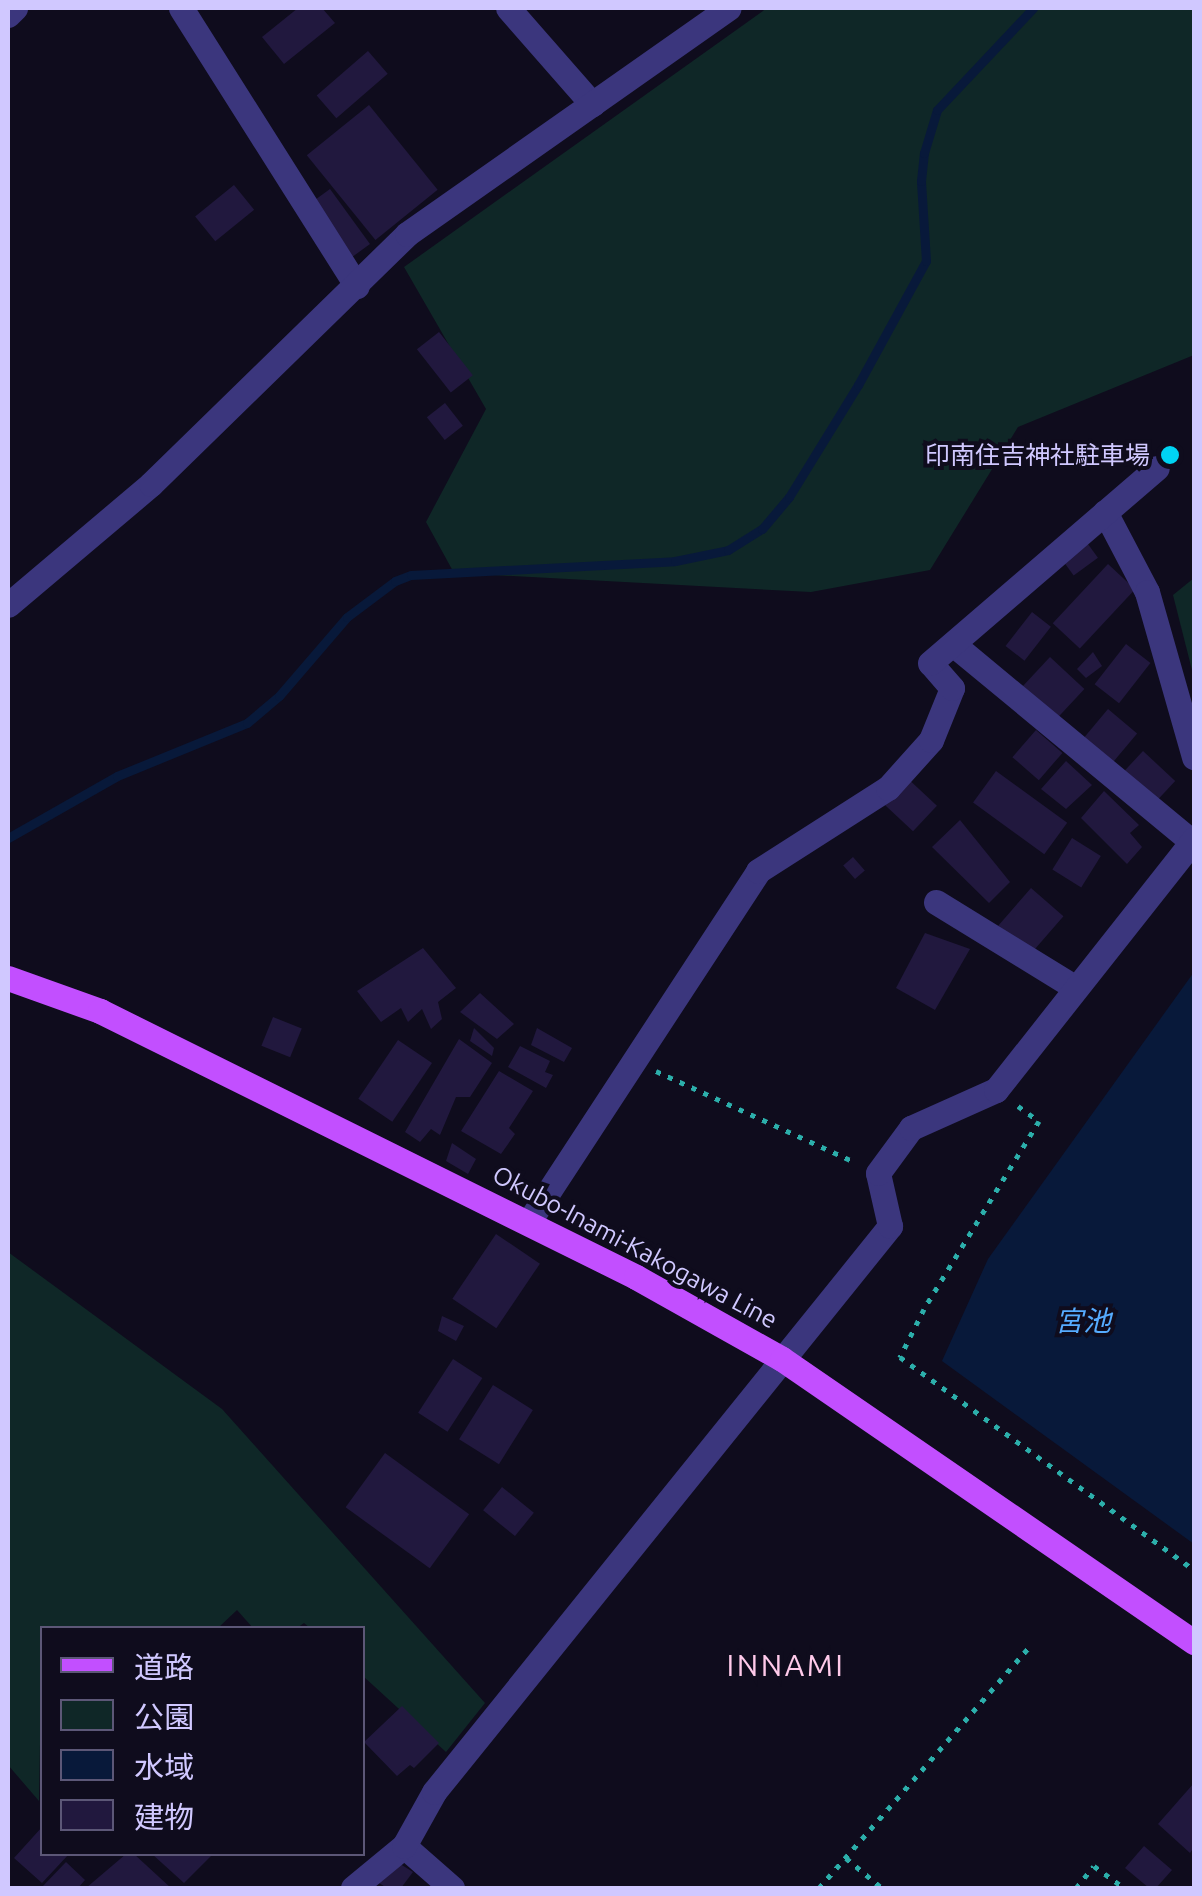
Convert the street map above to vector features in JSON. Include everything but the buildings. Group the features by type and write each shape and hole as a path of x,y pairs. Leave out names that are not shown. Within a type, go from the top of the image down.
{"main road":[{"name":"Okubo-Inami-Kakogawa Line","path":"8,978 100,1011 636,1276 782,1359 1194,1642"}],"street":[{"path":"8,15 15,8"},
{"path":"182,8 357,286"},
{"path":"508,8 592,104"},
{"path":"8,605 151,484 407,234 729,8"},
{"path":"528,1222 758,871 888,788 931,740 952,688 930,664 1157,468"},
{"path":"1106,512 1147,592 1194,756"},
{"path":"354,1888 404,1846 434,1792 890,1226 878,1173 911,1128 996,1090 1193,841 953,644"},
{"path":"936,902 1076,988"},
{"path":"404,1846 452,1888"}],"path":[{"path":"635,1062 878,1173"},
{"path":"1039,1121 924,1309 900,1358 1194,1570"},
{"path":"819,1888 1031,1645"},
{"path":"846,1858 882,1888"},
{"path":"1076,1888 1094,1866 1124,1888"}],"green space":[{"path":"767,8 1194,8 1194,355 1018,427 930,570 811,592 454,573 426,522 486,409 404,267"},
{"path":"1194,578 1194,678 1173,595"},
{"path":"8,1252 222,1409 485,1703 446,1752 365,1678 365,1626 251,1626 237,1610 220,1626 40,1626 39,1801 8,1765"}],"water":[{"name":"宮池","path":"1194,972 1194,1544 942,1361 988,1259"}],"waterway":[{"path":"8,838 117,776 247,723 279,696 347,617 395,581 411,575 675,561 728,550 762,529 789,497 858,385 926,261 921,181 924,153 937,110 1033,8"}],"place":[{"name":"印南住吉神社駐車場","path":"1170,455"}],"district":[{"name":"INNAMI","path":"786,1665"}]}
